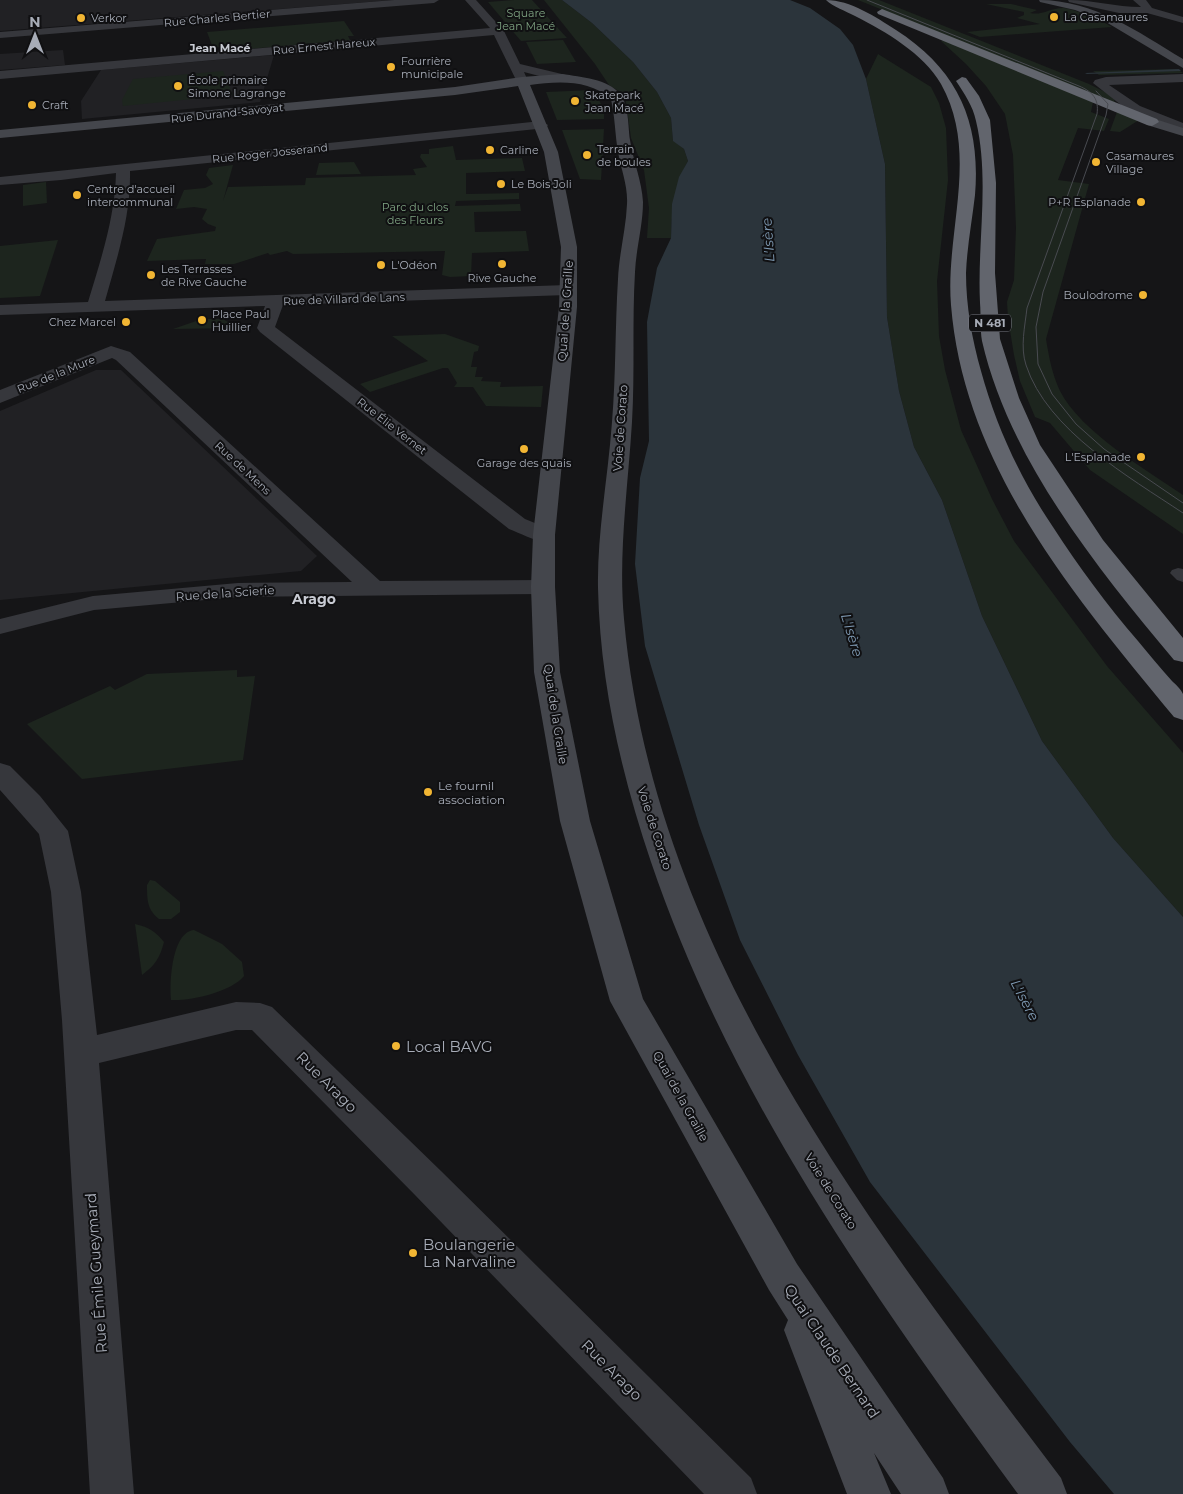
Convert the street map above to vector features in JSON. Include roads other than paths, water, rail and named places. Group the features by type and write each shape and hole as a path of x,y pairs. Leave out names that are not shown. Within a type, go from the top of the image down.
{"highway":[{"name":"N 481","path":"831,0 897,35 916,49 939,73 952,94 961,116 968,181 958,273 963,339 979,399 1022,494 1053,546 1108,622 1183,711"},
{"name":"N 481","path":"850,0 892,22 924,43 951,67 974,96 983,120 987,148 989,183 987,273 991,339 1009,398 1030,445 1094,544 1183,654"},
{"path":"850,0 1152,122"}],"main road":[{"path":"1044,0 1078,8 1110,20 1181,62"},
{"name":"Voie de Corato","path":"521,93 573,80"},
{"name":"Voie de Corato","path":"521,93 573,80 607,89 617,98 625,154 634,181 634,215 626,276 624,389 611,538 612,628 626,726 639,779 660,848 681,905 746,1045 799,1140 901,1299 1045,1494"},
{"name":"Rue Durand-Savoyat","path":"455,92 521,93"},
{"name":"Rue Durand-Savoyat","path":"0,134 455,92 521,93"},
{"path":"473,92 521,93"},
{"name":"Quai de la Graille","path":"521,93 541,125 551,152 569,247 568,307 544,535 543,587 547,672 575,821 627,1001 783,1277"},
{"path":"1152,122 1183,130"},
{"name":"Quai Claude Bernard","path":"783,1277 861,1490"},
{"name":"Quai Claude Bernard","path":"783,1277 927,1494"}],"street":[{"name":"Rue Charles Bertier","path":"0,36 78,34 434,0"},
{"path":"470,0 498,31 517,67 521,93"},
{"path":"1074,0 1120,10 1147,10 1183,20"},
{"path":"1138,0 1145,4 1147,10"},
{"path":"389,4 396,14"},
{"name":"Rue Ernest Hareux","path":"0,74 81,62 411,33 498,31"},
{"name":"Voie de Corato","path":"517,67 573,80"},
{"path":"1183,78 1106,81 1099,83 1135,109 1183,130"},
{"name":"Rue Roger Josserand","path":"0,181 541,125"},
{"path":"95,307 114,241 123,196 123,169"},
{"name":"Rue de Villard de Lans","path":"0,310 275,302 567,290"},
{"name":"Rue Élie Vernet","path":"275,302 266,328 517,524 544,535"},
{"name":"Rue de la Mure","path":"0,397 111,352"},
{"name":"Rue de Mens","path":"111,352 123,356 373,588"},
{"name":"Rue de la Scierie","path":"0,627 93,603 238,590 543,587"},
{"path":"0,773 30,803 53,831 66,892 81,1053"},
{"name":"Rue Arago","path":"81,1053 236,1016 260,1017 435,1190 734,1494"},
{"name":"Rue Émile Gueymard","path":"81,1053 112,1494"}],"water":[{"name":"L'Isère","path":"562,0 790,0 810,8 840,29 853,45 866,79 885,164 887,317 899,391 914,447 942,500 982,616 1042,741 1113,838 1183,917 1183,1494 1114,1494 1070,1442 870,1182 798,1055 740,940 699,825 645,646 635,564 640,478 649,441 647,322 657,268 671,238 672,204 679,177 688,161 684,149 673,141 671,118 657,92 633,62 592,23"}],"waterway":[{"path":"1087,73 1179,70"}],"tram line":[{"path":"867,0 1079,86 1088,91 1096,100 1097,114 1027,308 1024,358 1037,389 1052,410 1071,431 1115,467 1183,513"},
{"path":"1096,91 1108,104 1106,115 1043,292 1036,327 1038,364 1052,394 1076,424 1104,449 1183,503"}],"place":[{"name":"La Casamaures","path":"1054,17"},
{"name":"Verkor","path":"81,18"},
{"name":"Fourrière municipale","path":"391,67"},
{"name":"École primaire Simone Lagrange","path":"178,86"},
{"name":"Skatepark Jean Macé","path":"575,101"},
{"name":"Craft","path":"32,105"},
{"name":"Carline","path":"490,150"},
{"name":"Terrain de boules","path":"587,155"},
{"name":"Casamaures Village","path":"1096,162"},
{"name":"Le Bois Joli","path":"501,184"},
{"name":"Centre d'accueil intercommunal","path":"77,195"},
{"name":"P+R Esplanade","path":"1141,202"},
{"name":"Rive Gauche","path":"502,264"},
{"name":"L'Odéon","path":"381,265"},
{"name":"Les Terrasses de Rive Gauche","path":"151,275"},
{"name":"Boulodrome","path":"1143,295"},
{"name":"Place Paul Huillier","path":"202,320"},
{"name":"Chez Marcel","path":"126,322"},
{"name":"Garage des quais","path":"524,449"},
{"name":"L'Esplanade","path":"1141,457"},
{"name":"Le fournil association","path":"428,792"},
{"name":"Local BAVG","path":"396,1046"},
{"name":"Boulangerie La Narvaline","path":"413,1253"}],"district":[{"name":"Jean Macé","path":"220,48"},
{"name":"Arago","path":"314,599"}],"park label":[{"name":"Square Jean Macé","path":"526,19"},
{"name":"Parc du clos des Fleurs","path":"415,213"}]}
